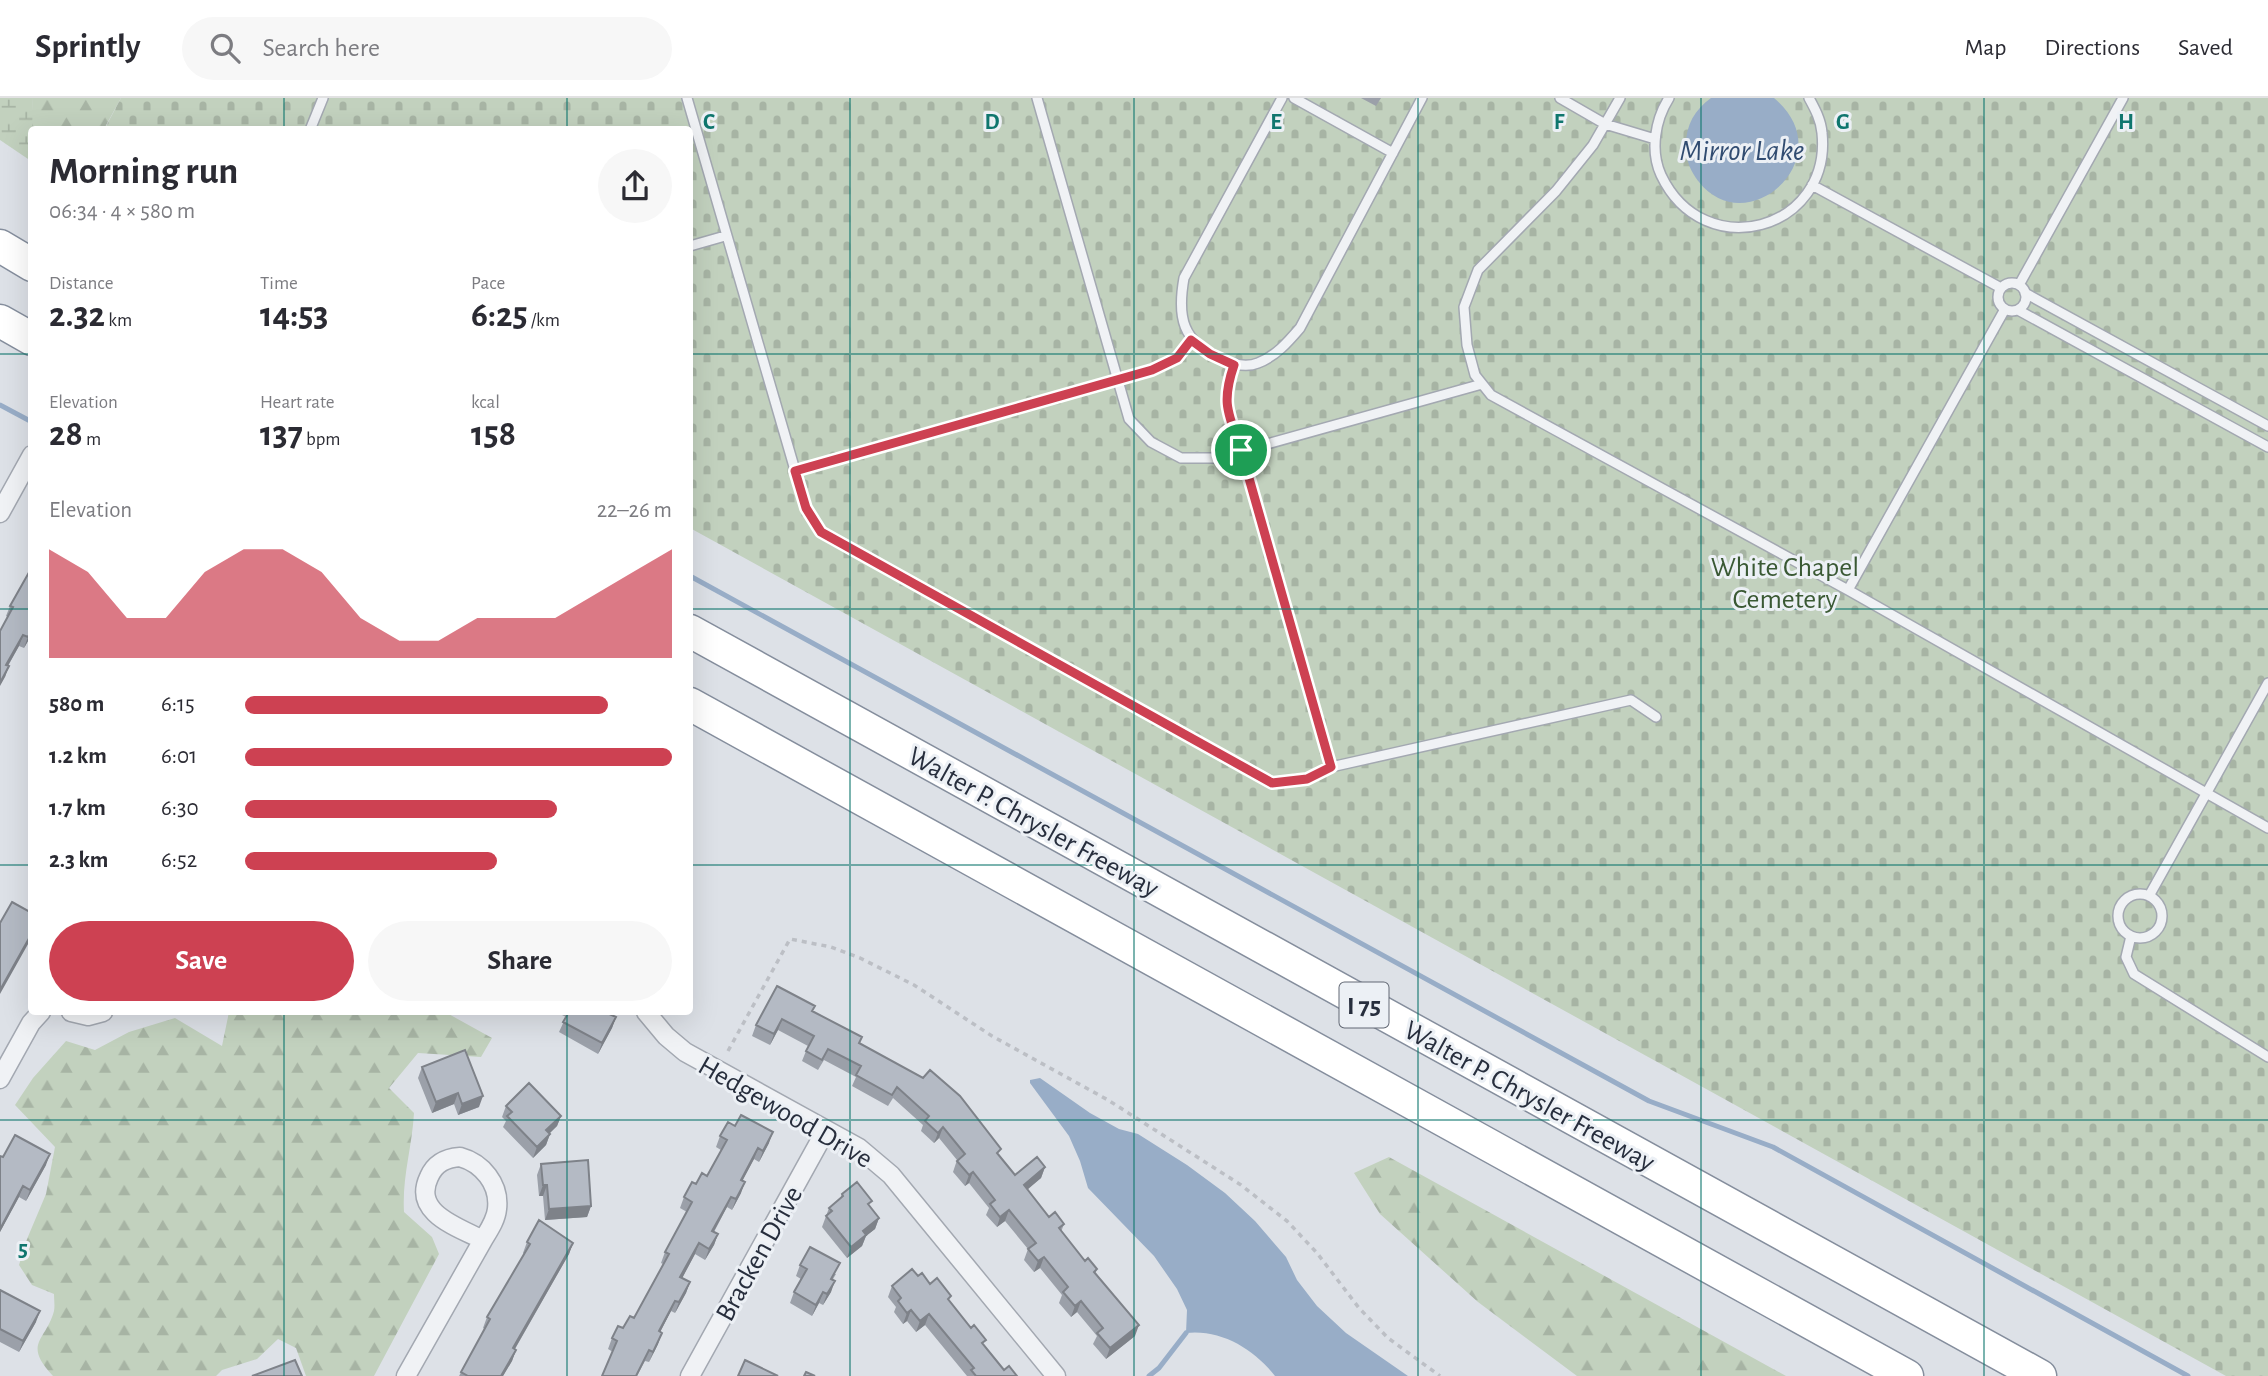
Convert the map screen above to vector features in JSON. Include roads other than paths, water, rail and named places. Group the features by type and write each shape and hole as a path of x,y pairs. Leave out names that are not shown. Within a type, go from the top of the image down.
{"highway":[{"path":"0,246 28,263"},
{"path":"0,321 28,337"},
{"name":"Walter P. Chrysler Freeway","path":"693,633 2040,1376"},
{"name":"I 75","path":"693,706 1907,1376"}],"street":[{"path":"0,513 28,462"},
{"path":"0,1079 31,1023 38,1015"},
{"name":"Hedgewood Drive","path":"648,1015 666,1036 685,1052 859,1148 891,1175 1056,1376"},
{"name":"Bracken Drive","path":"690,1376 826,1130"},
{"path":"407,1376 493,1223 497,1209 497,1195 486,1173 469,1160 449,1158 431,1172 426,1182 428,1205 442,1219 483,1240"}],"lane":[{"path":"312,126 323,98"},
{"path":"687,98 806,508 821,532 1272,783 1307,779 1331,767 1631,700 1656,717"},
{"path":"1037,98 1129,419 1150,442 1181,458 1217,458 1482,384"},
{"path":"1282,98 1184,278 1180,304 1191,340 1210,354 1234,365 1256,364 1282,349 1300,328 1422,98"},
{"path":"1294,98 1392,153"},
{"path":"1560,98 1605,124 1655,139"},
{"path":"1620,98 1593,145 1556,191 1478,270 1464,307 1466,345 1475,375 1491,395 1848,590 2268,828"},
{"path":"1669,98 1656,128 1655,139 1658,169 1668,191 1680,205 1695,216 1711,224 1735,228 1756,227 1774,221 1792,209 1812,186 1823,151 1822,131 1809,98"},
{"path":"2018,310 2024,303 2022,289 2123,98"},
{"path":"1812,186 2001,288"},
{"path":"693,245 725,236"},
{"path":"2005,309 1998,297 2001,288 2010,283 2268,426"},
{"path":"1848,590 2005,309"},
{"path":"2005,309 2018,310 2268,447"},
{"path":"795,471 1152,370 1177,358 1191,340"},
{"path":"1234,365 1225,390 1228,415 1241,450 1331,767"},
{"path":"2149,896 2268,683"},
{"path":"2141,894 2149,896 2162,911 2160,925 2157,931 2145,938 2131,936 2120,926 2119,911 2127,898 2141,894"},
{"path":"2131,936 2126,957 2134,974 2268,1057"}],"water":[{"name":"Mirror Lake","path":"1711,98 1774,98 1793,121 1799,145 1794,167 1781,185 1762,198 1741,203 1719,198 1699,182 1691,170 1686,153 1687,133 1695,114"},
{"path":"1040,1078 1090,1113 1119,1129 1138,1134 1225,1193 1255,1221 1286,1257 1297,1280 1317,1306 1346,1333 1408,1376 1275,1376 1257,1357 1236,1343 1212,1334 1186,1333 1187,1310 1177,1289 1154,1256 1088,1188 1069,1136 1030,1083 1030,1080"}],"waterway":[{"path":"0,405 28,420"},
{"path":"693,578 1649,1101 1773,1147 2188,1376"},
{"path":"1149,1376 1159,1368 1186,1333"}],"park label":[{"name":"White Chapel Cemetery","path":"1785,582"}]}
